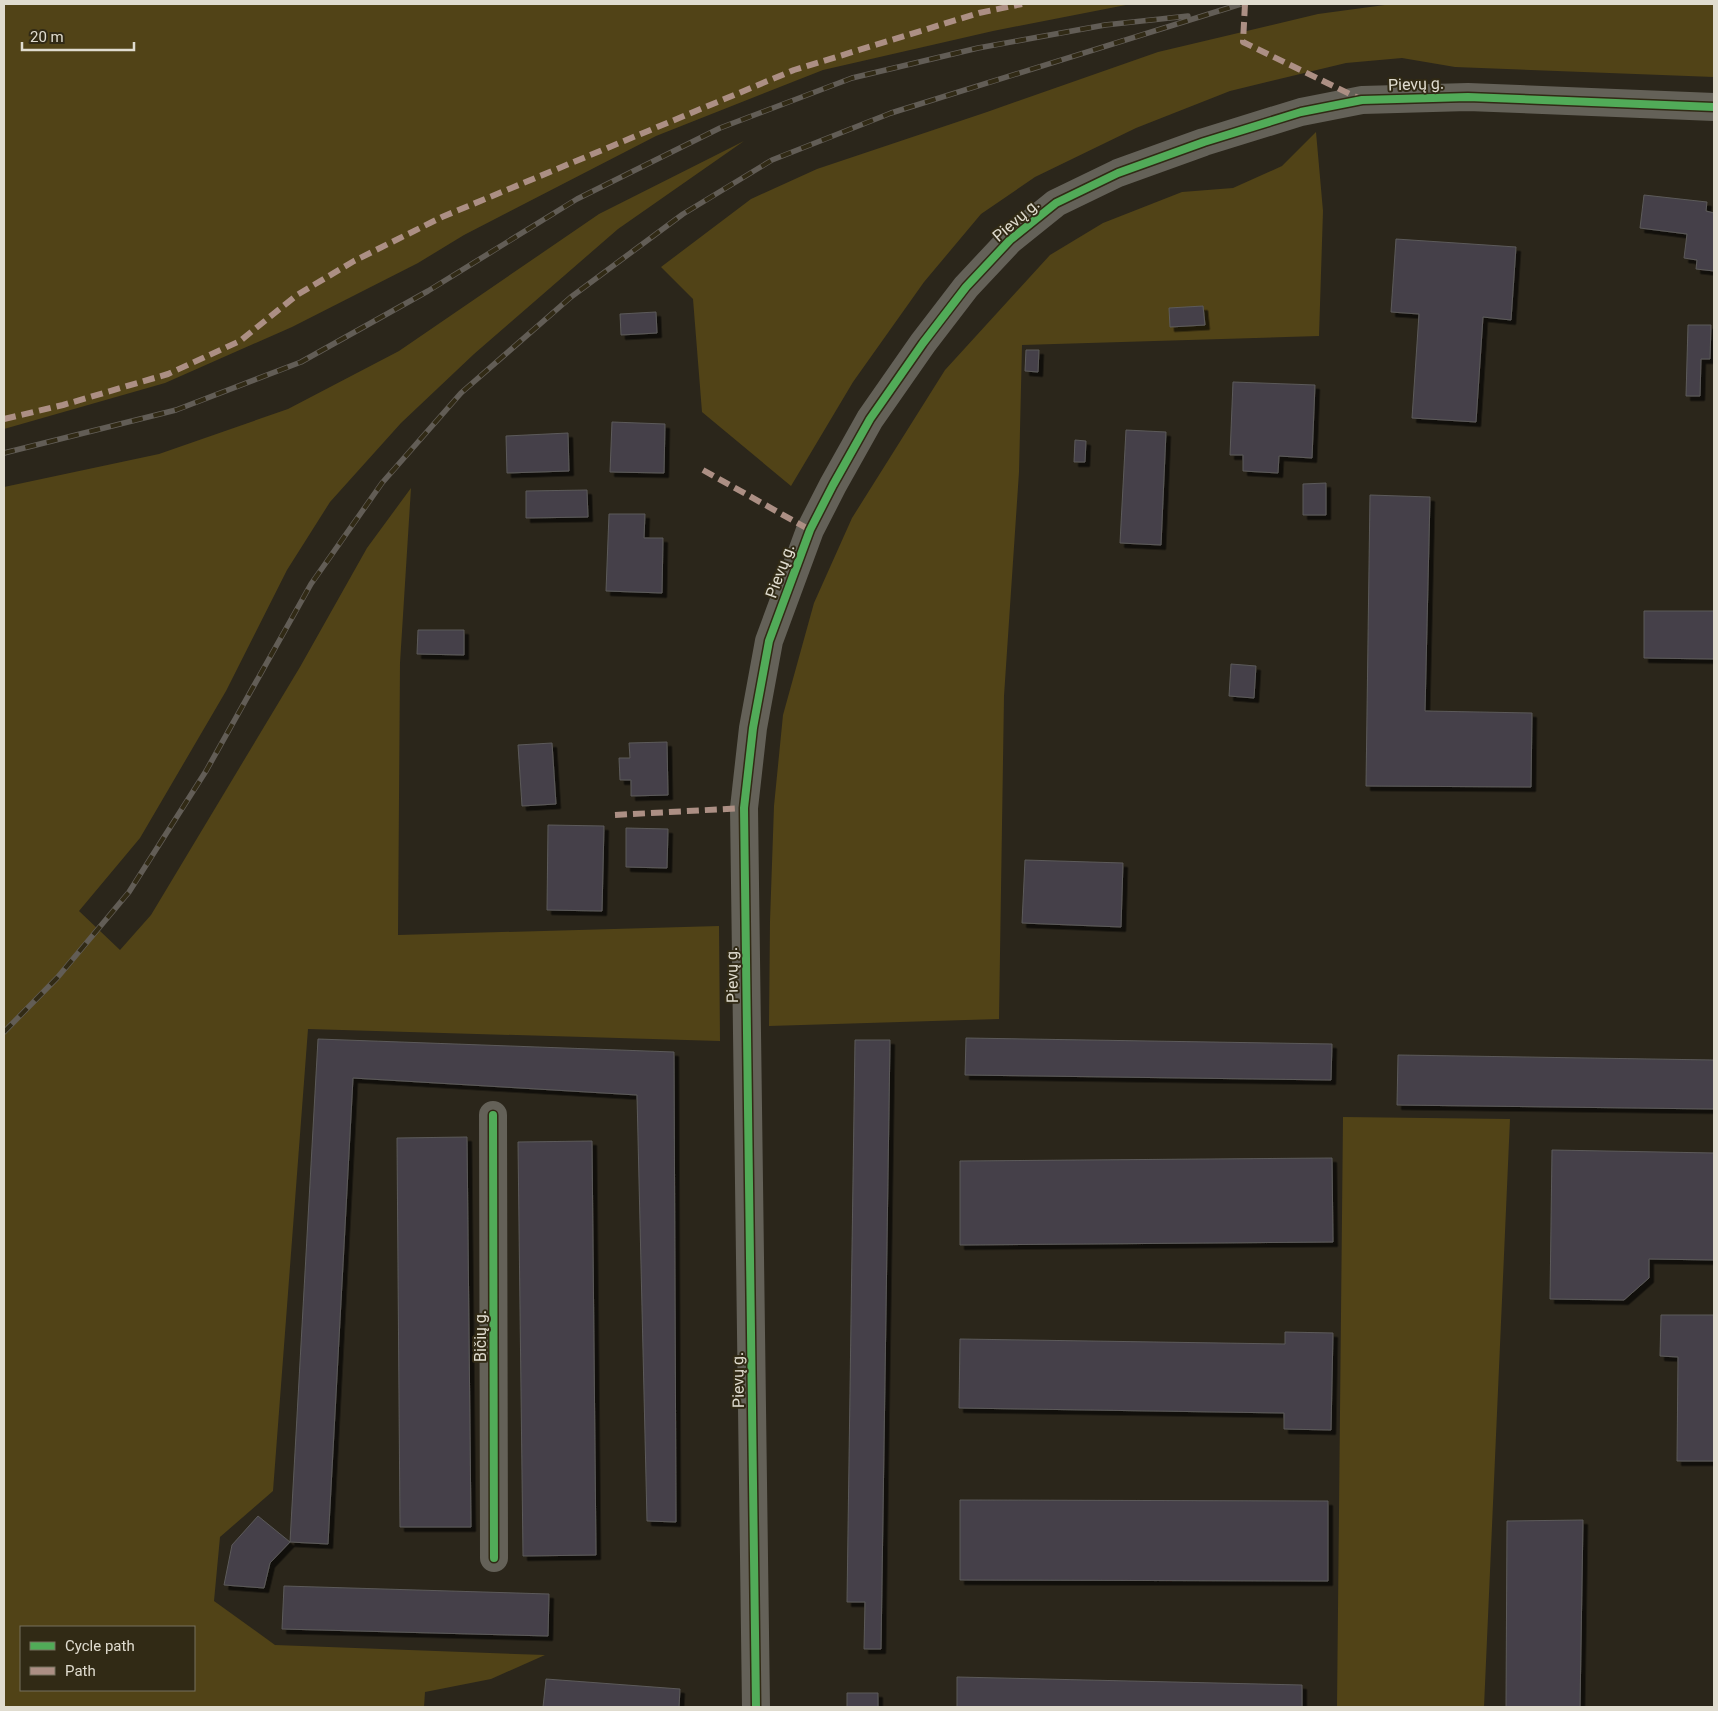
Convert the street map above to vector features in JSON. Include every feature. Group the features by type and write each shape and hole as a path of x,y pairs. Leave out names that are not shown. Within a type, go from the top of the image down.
{"street":[{"name":"Pievų g.","path":"756,1707 744,808 753,728 769,641 810,530 870,419 923,343 961,294 1010,240 1056,203 1128,170 1204,142 1301,112 1362,100 1468,96 1714,107"},
{"name":"Bičių g.","path":"493,1114 494,1558"}],"shaded area":[{"path":"4,4 1131,4 993,31 823,70 656,136 464,235 418,263 292,327 165,383 4,429"},
{"path":"1392,4 1714,4 1714,77 1455,67 1402,58 1346,63 1230,91 1136,128 1035,177 981,214 924,282 853,382 791,486 702,412 693,299 661,267 751,199 817,169 1158,52 1318,14"},
{"path":"1316,132 1323,211 1319,336 1022,345 1019,472 1004,696 999,1019 769,1026 774,806 783,715 814,603 852,518 945,370 1050,255 1103,223 1182,192 1233,188 1282,166"},
{"path":"744,141 618,229 474,354 401,423 330,502 287,570 226,691 140,838 79,911 120,950 151,915 300,667 367,548 411,488 400,663 398,935 719,926 720,1041 308,1029 273,1491 220,1537 214,1601 275,1645 545,1655 491,1679 425,1692 424,1707 4,1707 4,487 159,454 288,409 399,351 599,214"},
{"path":"1343,1117 1510,1119 1484,1707 1337,1707"}],"building":[{"path":"1644,195 1707,202 1706,211 1714,213 1714,271 1696,269 1697,260 1684,258 1687,234 1640,228"},
{"path":"1396,239 1516,247 1511,320 1483,317 1476,422 1412,418 1419,314 1391,312"},
{"path":"1203,306 1205,325 1170,327 1169,308"},
{"path":"656,312 657,333 621,335 620,314"},
{"path":"1688,325 1711,325 1710,359 1701,359 1700,396 1686,396"},
{"path":"1026,350 1039,350 1038,372 1025,371"},
{"path":"1233,382 1315,385 1312,458 1279,456 1278,473 1243,471 1243,455 1230,455"},
{"path":"612,422 665,424 664,473 610,472"},
{"path":"1126,430 1166,432 1161,545 1120,543"},
{"path":"568,433 569,471 507,473 506,436"},
{"path":"1075,440 1086,441 1085,462 1074,462"},
{"path":"1326,483 1326,515 1303,515 1303,484"},
{"path":"587,490 588,517 526,518 526,491"},
{"path":"1370,495 1430,497 1425,711 1532,713 1531,787 1366,786"},
{"path":"609,514 645,514 644,538 663,538 662,593 606,591"},
{"path":"1644,611 1714,611 1714,659 1644,658"},
{"path":"418,630 464,630 464,655 417,654"},
{"path":"1231,664 1256,666 1254,698 1229,696"},
{"path":"667,742 668,795 631,796 631,780 620,780 619,758 630,758 629,743"},
{"path":"552,743 556,804 522,806 518,745"},
{"path":"548,825 604,826 602,911 547,910"},
{"path":"626,828 668,829 667,868 626,867"},
{"path":"1025,860 1123,863 1121,927 1022,923"},
{"path":"966,1038 1332,1044 1331,1080 965,1075"},
{"path":"318,1039 674,1052 676,1522 647,1521 637,1095 353,1078 328,1544 290,1542"},
{"path":"855,1040 890,1040 881,1649 864,1649 865,1602 847,1602"},
{"path":"1398,1055 1714,1060 1714,1109 1397,1105"},
{"path":"467,1137 471,1527 400,1527 397,1138"},
{"path":"592,1141 596,1555 523,1556 518,1142"},
{"path":"1552,1150 1714,1153 1714,1260 1649,1259 1649,1278 1624,1300 1550,1299"},
{"path":"1332,1158 1333,1242 960,1245 960,1161"},
{"path":"1661,1315 1714,1315 1714,1461 1677,1461 1678,1357 1660,1356"},
{"path":"1285,1332 1333,1333 1331,1430 1284,1429 1284,1413 959,1408 960,1339 1285,1344"},
{"path":"960,1500 1328,1501 1328,1581 960,1580"},
{"path":"258,1516 290,1542 270,1563 264,1588 224,1585 232,1545"},
{"path":"1583,1520 1580,1707 1506,1707 1507,1521"},
{"path":"284,1586 549,1594 548,1636 282,1629"},
{"path":"957,1677 1302,1685 1302,1707 957,1707"},
{"path":"546,1679 680,1689 679,1707 543,1707"},
{"path":"847,1693 878,1693 878,1707 847,1707"}],"railway":[{"path":"4,1032 57,978 129,892 206,771 311,584 382,483 461,393 571,297 683,214 772,160 891,113 1241,4"},
{"path":"4,453 176,410 301,362 428,291 577,199 720,128 852,78 978,48 1105,25 1188,16"}],"marked path":[{"path":"4,419 63,405 168,374 240,341 297,295 354,261 442,217 794,70 979,13 1022,4"},
{"path":"1245,4 1243,42 1362,100"},
{"path":"703,470 810,530"},
{"path":"615,815 744,808"}],"cycle path":[{"path":"756,1707 744,808 753,728 769,641 810,530 870,419 923,343 966,287 1010,240 1056,203 1118,173 1204,142 1301,112 1362,100 1468,97 1714,107"},
{"path":"493,1115 494,1558"}]}
